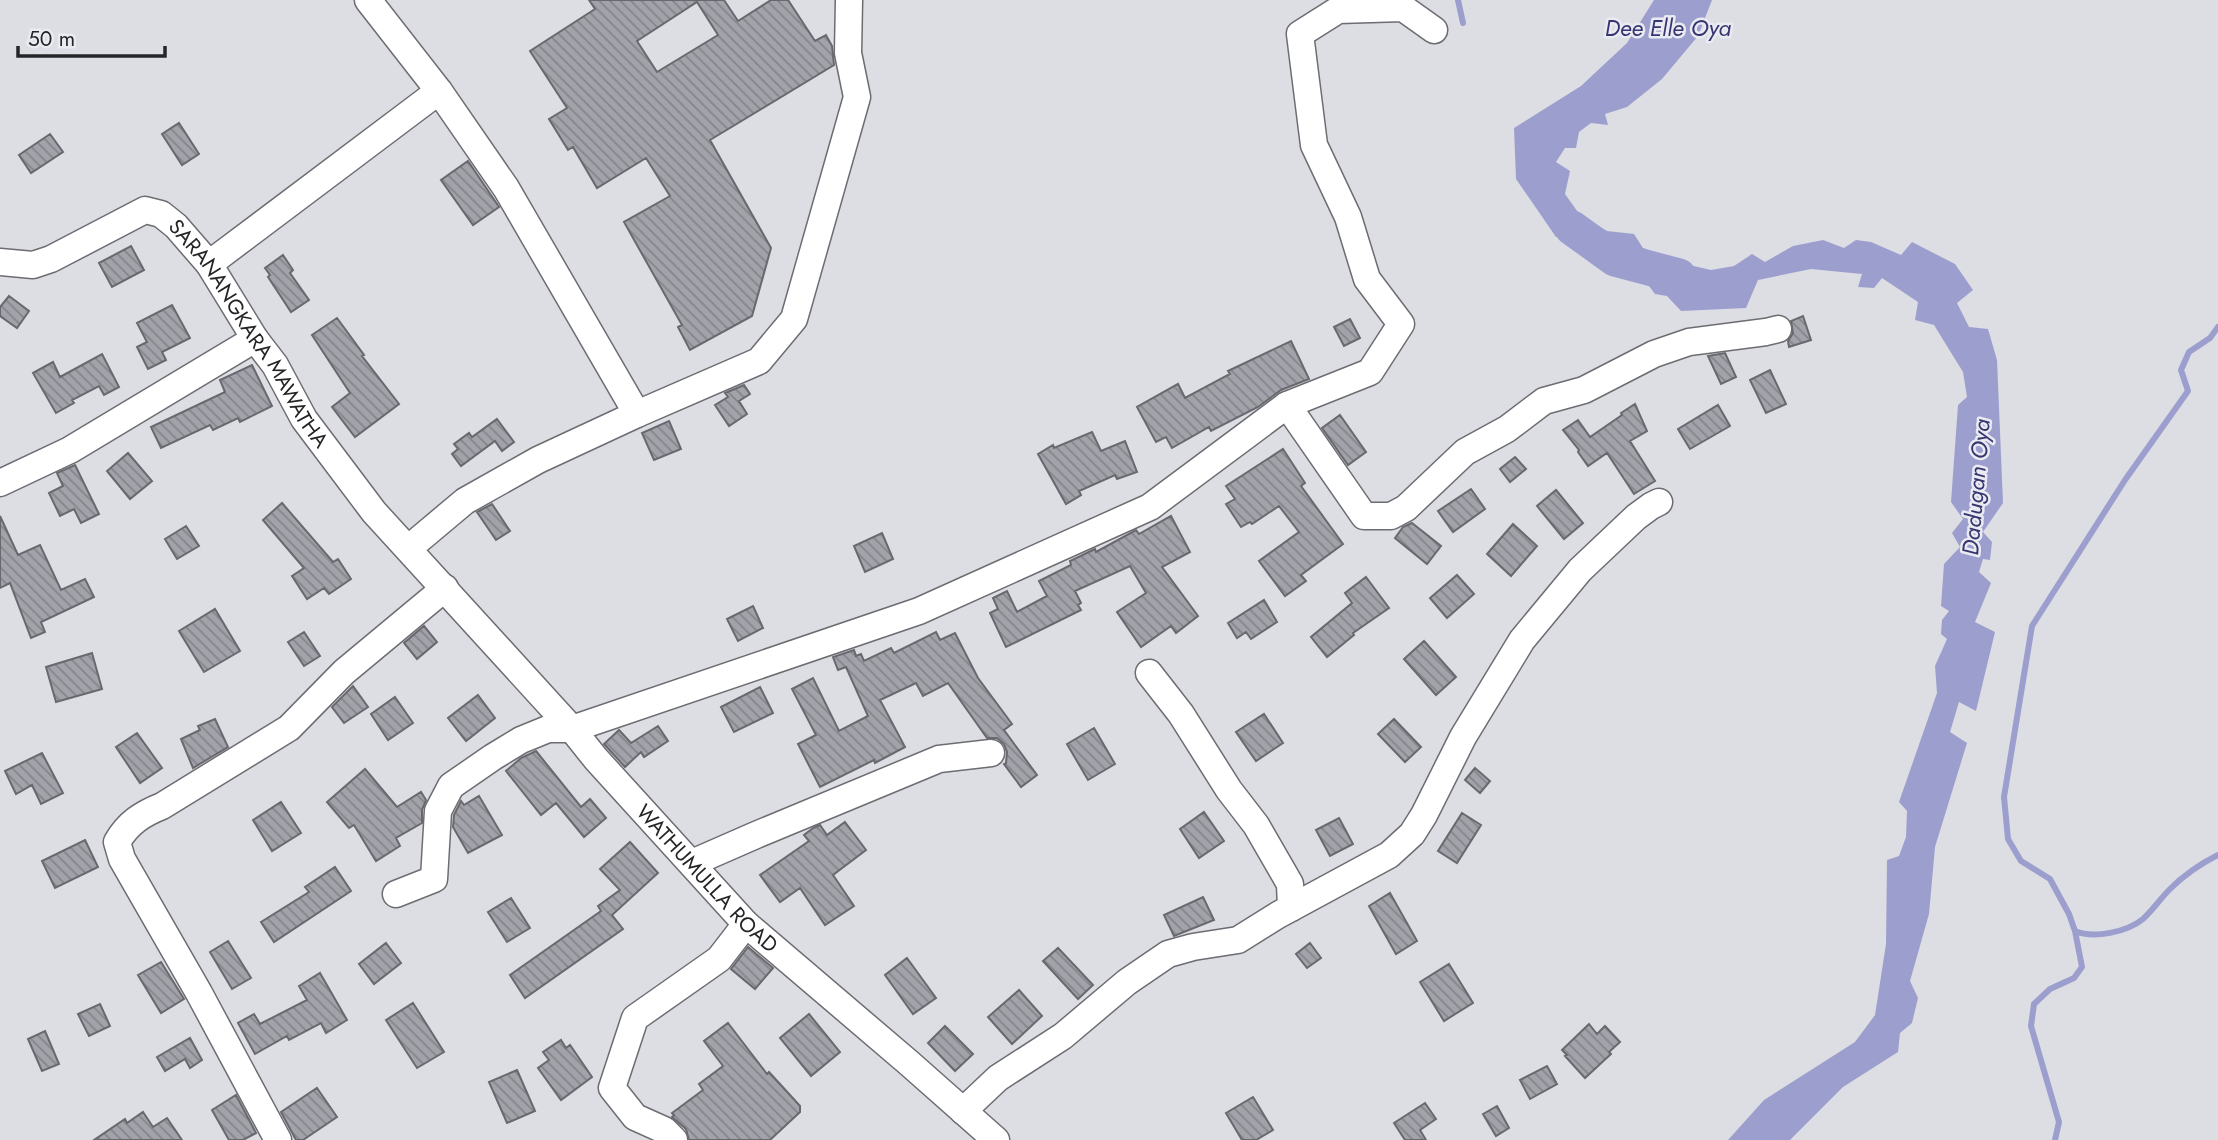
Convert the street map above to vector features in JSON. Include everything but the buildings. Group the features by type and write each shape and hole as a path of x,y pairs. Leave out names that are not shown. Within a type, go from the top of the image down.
{"street":[{"path":"368,0 439,91 506,188 637,414"},
{"path":"409,548 465,501 538,460 759,361 794,319 857,97 848,53 849,0"},
{"path":"397,894 434,879 438,811 451,786 521,740 548,729 572,729 919,611 1150,507 1287,405 1370,372 1401,324 1367,279 1348,218 1314,145 1300,34 1338,10 1403,8 1434,30"},
{"path":"209,264 439,91"},
{"name":"SARANANGKARA MAWATHA","path":"0,262 33,265 51,259 145,210 161,214 176,226 209,264 255,339 275,365 304,419 374,512 445,589"},
{"path":"1287,405 1364,516 1391,516 1406,508 1465,452 1507,429 1544,401 1584,390 1654,354 1689,342 1778,328"},
{"path":"0,483 70,450 255,339"},
{"path":"964,1111 998,1078 1063,1035 1127,982 1168,954 1238,940 1389,855 1412,834 1424,815 1463,737 1522,640 1580,570 1636,517 1659,502"},
{"path":"278,1140 199,993 122,859 117,842 125,828 143,814 162,806 289,729 344,672 445,589"},
{"name":"WATHUMULLA ROAD","path":"445,589 746,924 996,1140"},
{"path":"1149,673 1181,714 1229,790 1256,825 1290,884 1291,908"},
{"path":"692,863 939,759 991,752"},
{"path":"674,1140 664,1129 635,1117 612,1088 635,1018 719,959 746,924"}],"water":[{"name":"Dee Elle Oya","path":"1654,0 1712,0 1698,36 1662,79 1627,107 1605,114 1608,125 1591,123 1579,132 1576,148 1565,148 1556,162 1570,171 1565,194 1580,215 1607,231 1634,234 1643,248 1685,264 1711,270 1734,266 1752,254 1765,262 1793,246 1823,240 1844,248 1856,240 1871,242 1901,255 1912,242 1955,264 1973,290 1957,303 1969,327 1988,329 1997,360 2003,503 1983,532 1992,542 1990,560 1983,559 1979,572 1991,583 1975,622 1995,632 1976,711 1959,702 1950,732 1967,743 1935,847 1929,914 1910,981 1918,998 1912,1023 1900,1033 1898,1052 1843,1087 1790,1140 1728,1140 1764,1100 1855,1042 1875,1015 1886,944 1887,860 1899,856 1906,837 1907,811 1899,802 1937,693 1935,666 1947,639 1941,634 1942,620 1949,611 1941,606 1944,564 1960,547 1952,533 1963,519 1951,502 1958,405 1967,397 1963,372 1934,325 1915,320 1918,302 1882,278 1874,288 1858,287 1862,274 1811,269 1758,280 1746,308 1681,311 1667,296 1655,294 1629,259 1615,254 1596,266 1589,261 1592,249 1574,234 1556,237 1516,179 1514,128 1581,86 1627,43"}],"waterway":[{"path":"1458,0 1463,23"},
{"name":"Dadugan Oya","path":"1572,228 1615,259 1679,276"},
{"path":"2055,1140 2059,1122 2031,1026 2034,1004 2050,989 2074,978 2082,967 2069,914 2050,879 2021,861 2008,839 2004,797 2032,626 2125,480 2188,391 2181,370 2189,352 2210,338 2218,327"},
{"path":"2075,931 2101,934 2136,924 2147,916 2180,879 2218,855"}]}
